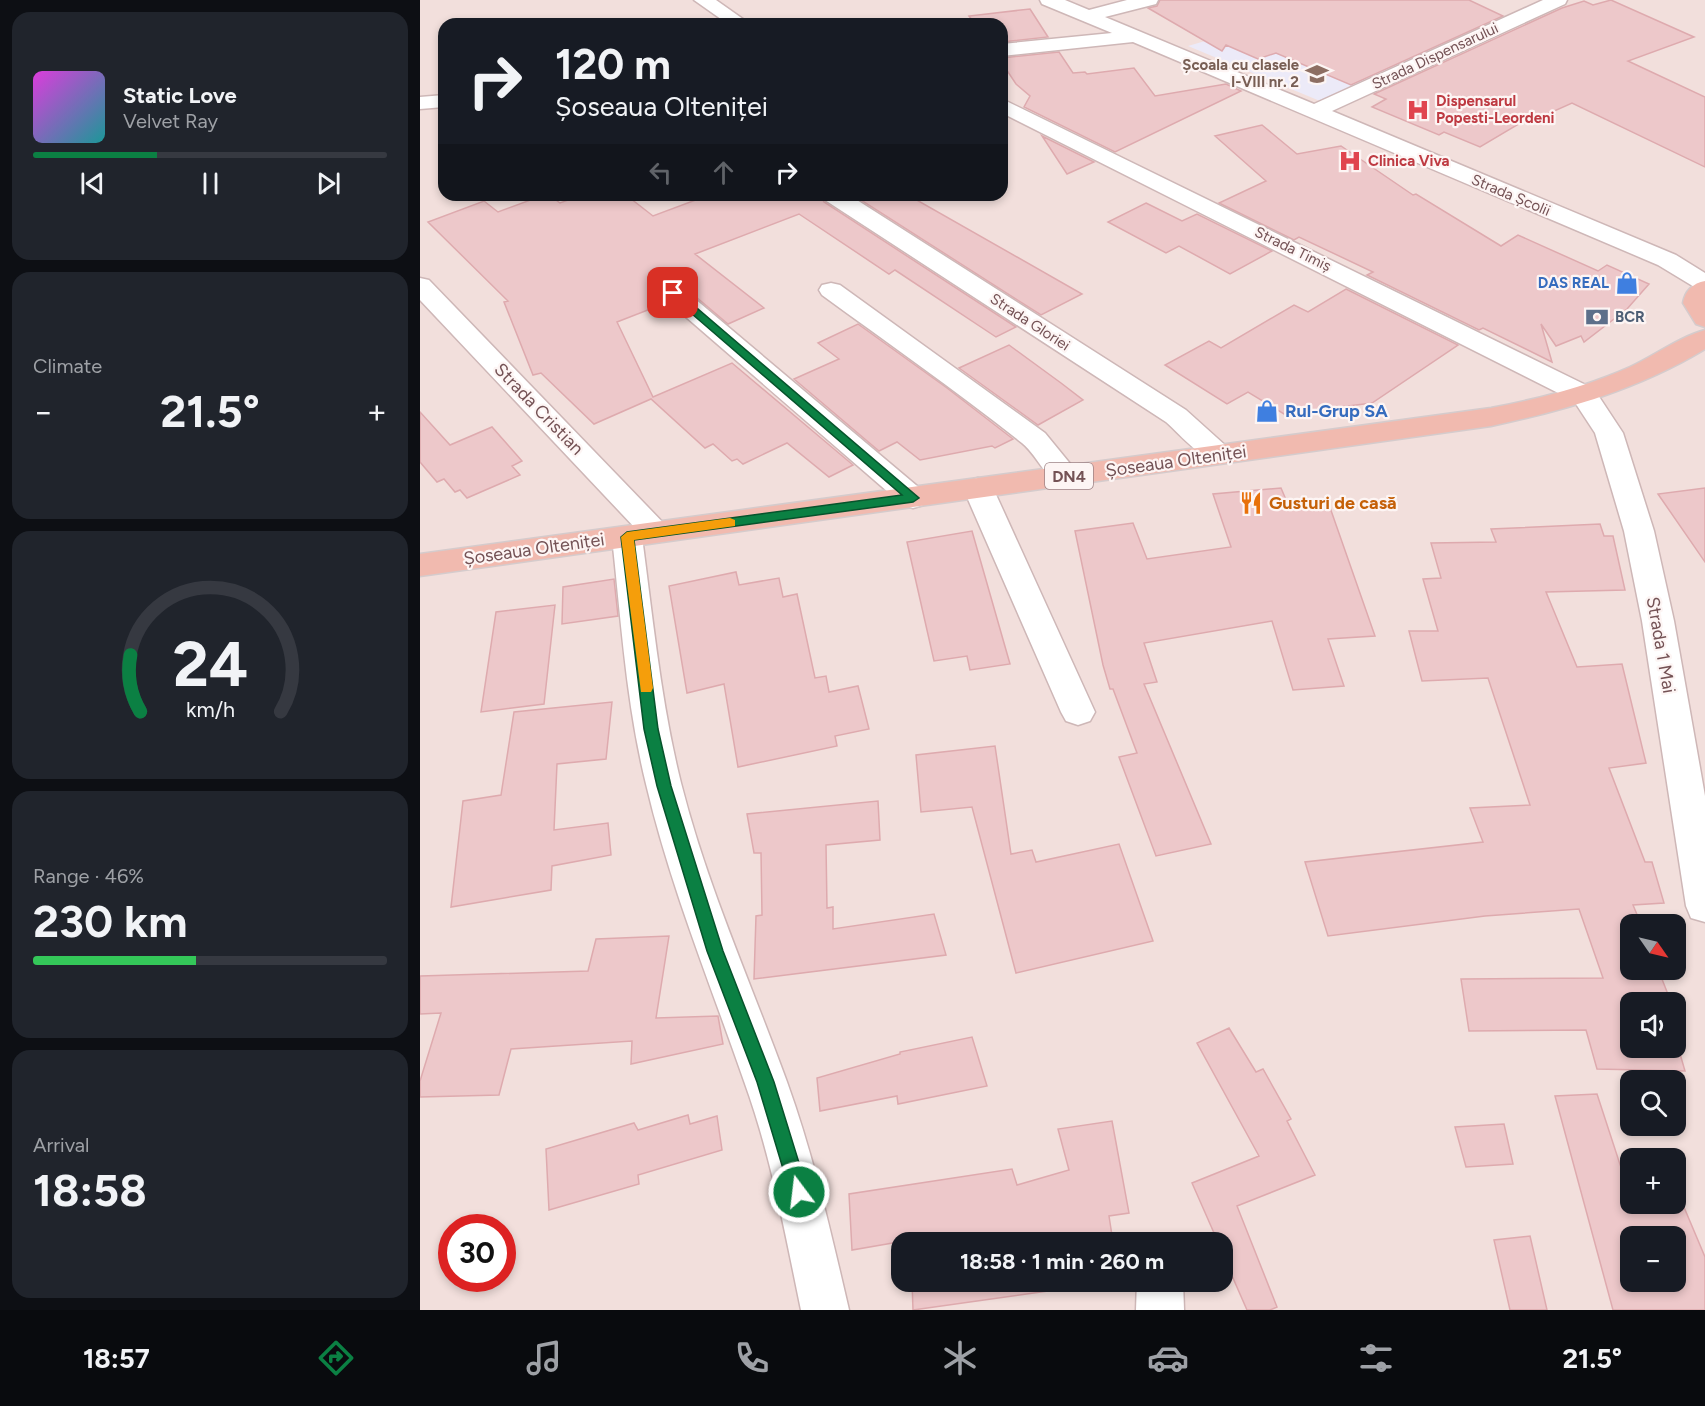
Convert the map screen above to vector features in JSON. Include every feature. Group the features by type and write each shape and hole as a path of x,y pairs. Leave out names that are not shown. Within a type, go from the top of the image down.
{"main road":[{"path":"1705,286 1697,296 1695,303 1705,319"},
{"name":"Șoseaua Olteniței","path":"420,565 1491,417 1584,395 1642,372 1705,339"}],"street":[{"path":"703,0 732,18"},
{"name":"Strada Școlii","path":"1049,0 1667,260 1705,286"},
{"path":"1087,16 1149,0"},
{"name":"Strada Dispensarului","path":"1313,112 1558,0"},
{"path":"1008,49 1135,37"},
{"path":"420,103 438,102"},
{"name":"Strada Timiș","path":"1008,108 1584,395"},
{"name":"Strada Gloriei","path":"842,201 1176,416 1222,455"},
{"name":"Strada Cristian","path":"420,285 643,535"},
{"path":"831,291 1035,439 1066,477"},
{"path":"673,293 913,498"},
{"name":"Strada 1 Mai","path":"1584,395 1609,433 1639,531 1658,621 1705,906"},
{"path":"978,488 1078,712"},
{"path":"643,535 651,729 664,786 715,951 766,1082 790,1156 825,1310"},
{"path":"1160,1292 1160,1310"}],"shaded area":[{"path":"420,0 1705,0 1705,1310 420,1310"},
{"name":"Școala cu clasele I-VIII nr. 2","path":"1352,0 1444,45 1320,101 1188,46"}],"building":[{"path":"1160,0 1469,0 1503,16 1351,85 1276,53 1258,59 1226,45 1222,51 1148,8 1157,6"},
{"path":"1611,0 1694,37 1628,61 1705,97 1705,167 1572,103 1532,121 1527,119 1480,147 1444,132 1439,135 1372,107 1386,99 1374,94 1562,8 1584,1 1593,5"},
{"path":"1030,9 1048,37 1008,41 1008,18 970,18 969,16"},
{"path":"1059,52 1073,73 1085,72 1087,74 1134,68 1155,96 1226,84 1241,91 1115,152 1024,107 1030,96 1016,84 1008,72 1008,57"},
{"path":"1262,125 1297,154 1341,146 1413,195 1416,194 1501,246 1518,235 1598,271 1607,265 1649,284 1627,309 1584,342 1581,336 1556,346 1541,324 1552,362 1483,328 1479,330 1367,275 1373,272 1299,237 1294,240 1219,203 1266,181 1215,136"},
{"path":"1042,136 1094,162 1067,174"},
{"path":"484,201 498,212 528,201 557,201 560,203 566,201 634,201 653,216 693,201 823,201 1016,327 996,337 895,270 889,274 799,214 695,254 764,308 728,324 683,286 673,284 664,286 659,292 666,303 617,322 653,397 732,363 853,465 829,477 787,443 743,464 737,459 732,461 713,444 705,448 651,399 594,424 541,373 533,375 504,302 508,301 428,222"},
{"path":"862,201 919,201 1082,294 1041,315"},
{"path":"1146,203 1182,221 1197,214 1272,251 1230,274 1179,246 1166,253 1108,222"},
{"path":"1346,289 1458,345 1372,403 1284,414 1248,392 1227,404 1165,365 1209,341 1221,348 1294,305 1308,312"},
{"path":"858,324 1013,439 995,448 992,446 920,460 897,442 879,451 794,379 839,359 818,343"},
{"path":"1009,345 1083,400 1038,425 959,368"},
{"path":"420,412 450,445 492,427 522,461 512,466 520,475 467,498 460,490 455,492 444,479 437,482 420,462"},
{"path":"1281,488 1287,502 1327,499 1375,636 1328,639 1344,686 1293,690 1272,621 1144,643 1157,682 1144,684 1211,844 1156,856 1119,757 1137,753 1113,689 1110,689 1103,665 1075,531 1133,523 1147,559 1231,547 1213,494"},
{"path":"1705,488 1705,562 1658,494"},
{"path":"1600,524 1604,536 1613,536 1625,590 1546,592 1577,667 1622,664 1646,763 1609,768 1645,862 1652,862 1664,903 1633,905 1637,914 1620,914 1620,980 1662,980 1667,992 1620,992 1620,1058 1681,1058 1685,1070 1597,1069 1586,1030 1469,1031 1461,979 1603,978 1579,909 1485,916 1328,936 1305,862 1483,842 1470,808 1530,805 1488,678 1422,681 1409,631 1438,631 1423,579 1441,578 1431,543 1496,542 1491,529"},
{"path":"972,531 1010,664 970,670 967,656 934,661 907,542"},
{"path":"736,572 739,585 779,578 783,597 797,594 815,678 826,676 829,692 858,686 869,729 835,736 837,746 738,767 724,684 687,693 669,586"},
{"path":"614,579 618,616 562,624 563,587"},
{"path":"555,605 544,704 481,712 496,612"},
{"path":"612,702 606,759 557,764 554,830 608,823 611,855 552,866 551,890 451,907 463,801 501,795 514,712"},
{"path":"995,746 1011,854 1032,850 1036,862 1119,844 1153,941 1016,973 972,807 921,812 916,755"},
{"path":"878,801 880,840 826,845 827,908 833,907 833,929 934,914 946,955 754,979 756,916 762,915 761,853 754,853 747,814"},
{"path":"669,936 656,1018 718,1016 723,1044 631,1064 632,1041 511,1049 499,1095 420,1097 420,1081 441,1013 420,1014 420,976 588,971 596,939"},
{"path":"1229,1028 1256,1072 1263,1069 1291,1119 1287,1121 1315,1175 1237,1206 1277,1307 1270,1310 1247,1310 1233,1278 1233,1232 1214,1232 1192,1183 1259,1156 1197,1043"},
{"path":"972,1037 987,1086 898,1104 897,1096 820,1111 817,1078 900,1054 900,1052"},
{"path":"1597,1094 1620,1164 1620,1214 1686,1214 1686,1212 1705,1257 1705,1310 1613,1310 1555,1096"},
{"path":"688,1115 690,1124 717,1116 722,1150 638,1175 639,1184 549,1210 546,1149 634,1123 638,1130"},
{"path":"1112,1121 1129,1213 1109,1216 1111,1232 891,1232 891,1243 852,1250 849,1194 1012,1169 1017,1185 1069,1170 1058,1129"},
{"path":"1504,1124 1513,1164 1466,1167 1455,1127"},
{"path":"1530,1236 1547,1310 1510,1310 1494,1240"},
{"path":"912,1292 1040,1292 913,1310"}],"slow traffic":[{"path":"646,688 627,537 730,523"}],"place":[{"name":"Școala cu clasele I-VIII nr. 2","path":"1317,74"},
{"name":"Dispensarul Popesti-Leordeni","path":"1418,110"},
{"name":"Clinica Viva","path":"1350,161"},
{"name":"DAS REAL","path":"1627,283"},
{"name":"BCR","path":"1597,317"},
{"name":"Rul-Grup SA","path":"1267,411"},
{"name":"Gusturi de casă","path":"1251,503"}],"route":[{"path":"673,293 913,498 627,537 651,729 664,786 715,951 766,1082 799,1192"}]}
